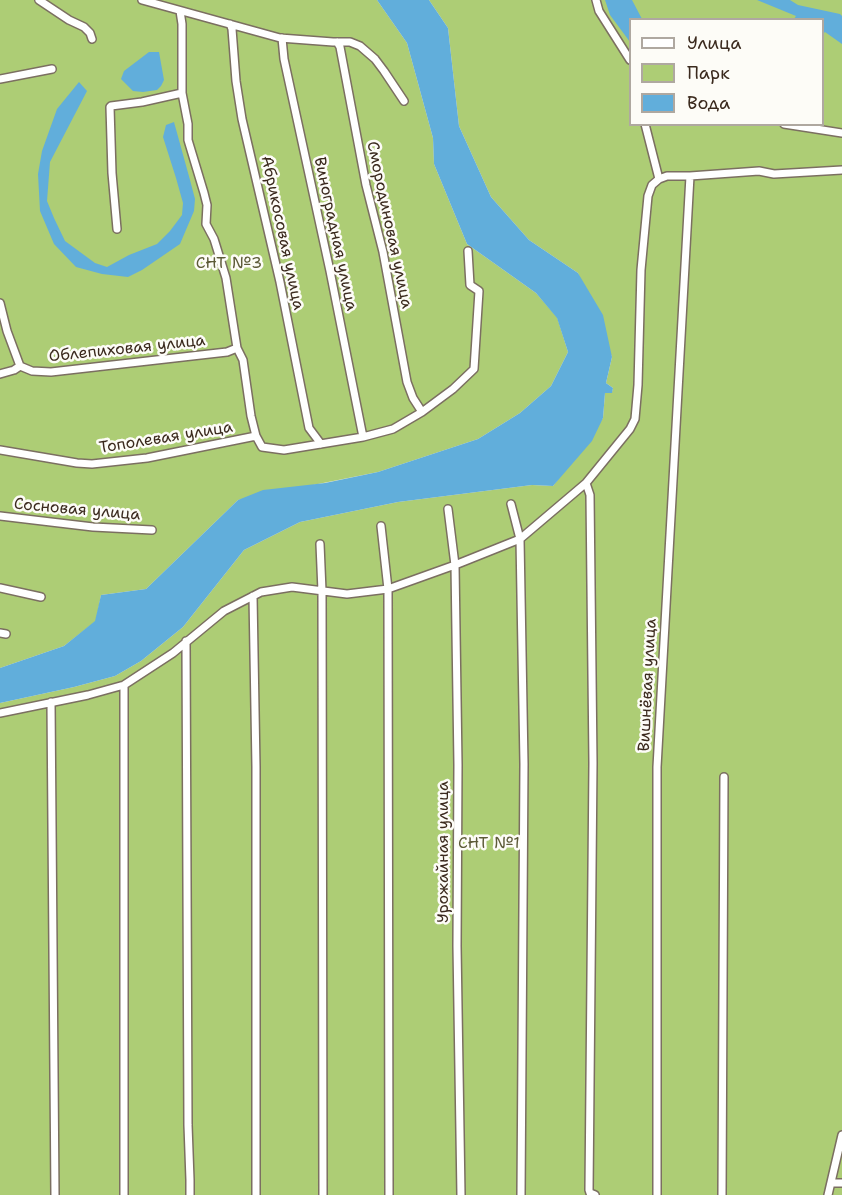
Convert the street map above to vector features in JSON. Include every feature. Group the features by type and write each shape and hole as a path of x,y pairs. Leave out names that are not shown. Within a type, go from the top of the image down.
{"street":[{"path":"39,0 84,27 92,39"},
{"path":"142,0 282,38 350,42 360,46 375,59 404,101"},
{"path":"596,0 599,11 629,58"},
{"path":"180,11 182,93 188,124 188,140 207,205 206,224 214,239 226,278 237,348 243,360 256,436"},
{"name":"Абрикосовая улица","path":"230,24 243,119 280,282 309,428 321,444"},
{"name":"Виноградная улица","path":"282,38 284,59 363,437"},
{"name":"Смородиновая улица","path":"337,42 340,47 366,185 383,252 407,382 422,412"},
{"path":"0,79 52,69"},
{"path":"117,229 110,107 182,93"},
{"path":"646,126 659,179"},
{"path":"796,126 842,134"},
{"path":"0,713 88,695 124,685 173,653 224,611 261,592 292,587 347,594 388,589 520,539 586,483 630,429 635,418 644,225 652,185 667,176 759,171 774,174 842,170"},
{"name":"Вишнёвая улица","path":"657,1195 657,767 690,176"},
{"name":"Тополевая улица","path":"0,450 92,464 147,458 256,436 262,447 284,450 363,437 393,429 422,412 474,369 478,291 470,285 468,250"},
{"path":"0,303 3,333 20,366 0,374"},
{"name":"Облепиховая улица","path":"20,366 32,371 51,372 227,352 237,348"},
{"path":"586,483 590,495 592,751 589,1190 595,1195"},
{"path":"511,504 520,539 524,764 521,1195"},
{"name":"Урожайная улица","path":"448,510 455,565 460,1195"},
{"name":"Сосновая улица","path":"0,516 93,527 152,530"},
{"path":"381,526 388,589 389,1195"},
{"path":"320,544 323,1195"},
{"path":"0,588 41,597"},
{"path":"253,596 256,767 256,1195"},
{"path":"186,641 190,1195"},
{"path":"124,685 124,1195"},
{"path":"51,702 55,1195"},
{"path":"723,1195 724,777"},
{"path":"828,1195 842,1135"},
{"path":"831,1183 842,1183"}],"green space":[{"name":"СНТ №3","path":"0,0 377,0 407,43 433,138 434,164 467,244 536,293 557,317 568,352 551,386 520,413 478,439 378,472 238,500 146,589 101,595 96,621 64,646 0,668"},
{"name":"СНТ №1","path":"429,0 842,0 842,1195 0,1195 0,703 115,676 141,661 183,627 244,550 300,522 398,502 532,485 553,486 603,418 605,393 612,392 613,388 606,383 612,357 578,273 529,240 491,197 459,126 448,28"}],"water":[{"path":"377,0 429,0 448,28 459,126 491,197 529,240 578,273 603,315 612,357 606,383 613,388 612,393 605,393 603,418 592,441 553,486 532,485 398,502 300,522 244,550 183,627 141,661 115,676 0,703 0,668 64,646 95,621 101,595 146,589 238,500 263,490 325,483 378,472 478,439 520,413 551,386 568,352 557,318 536,293 467,244 434,164 433,138 407,43"},
{"path":"605,0 632,0 641,18 629,18 629,41 610,15"},
{"path":"757,0 790,0 798,5 840,14 842,16 842,44 824,33 824,18 795,18 796,16"},
{"path":"149,52 159,52 164,80 157,90 133,91 121,79 124,71"},
{"path":"79,82 87,91 50,162 47,201 65,241 95,263 107,267 157,244 170,231 182,215 183,203 163,137 166,125 174,122 195,199 194,211 180,244 128,277 102,274 76,267 54,244 40,211 38,174 42,151 57,109"}]}
